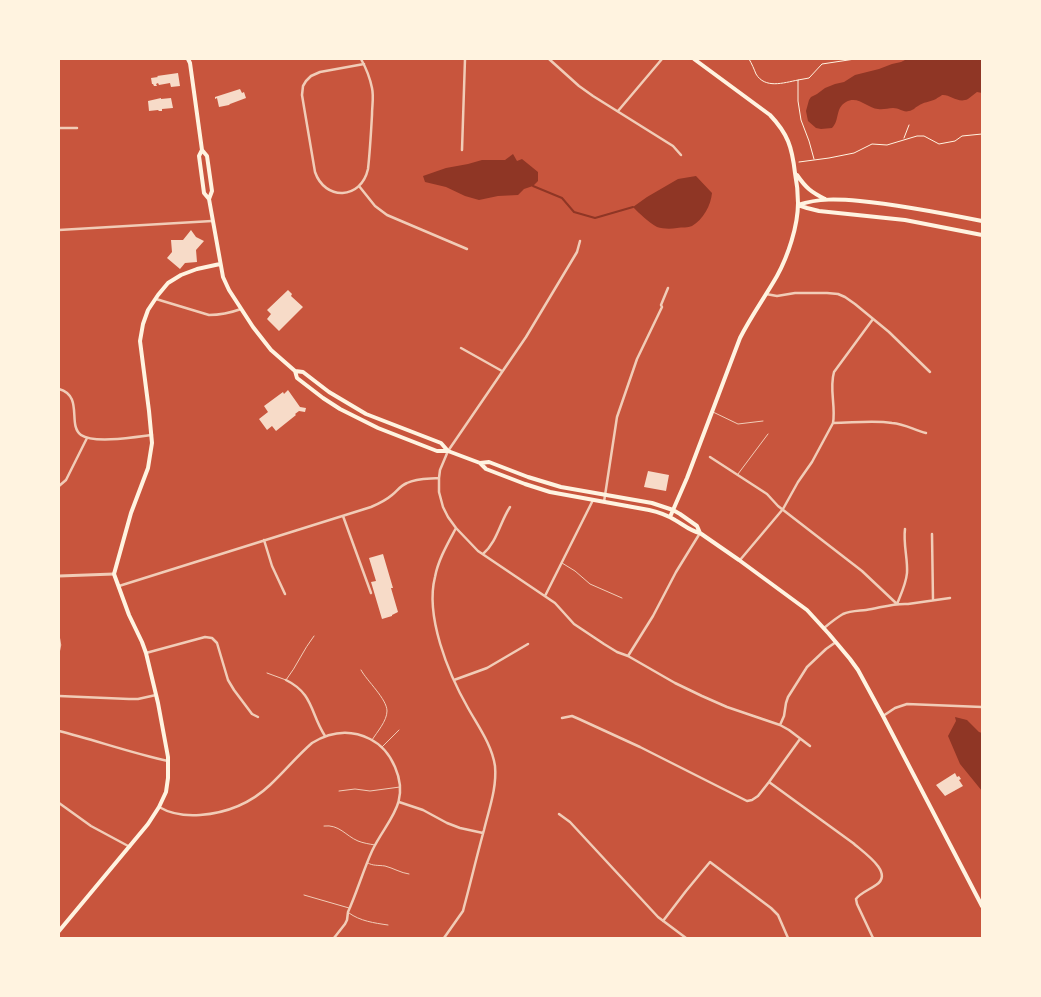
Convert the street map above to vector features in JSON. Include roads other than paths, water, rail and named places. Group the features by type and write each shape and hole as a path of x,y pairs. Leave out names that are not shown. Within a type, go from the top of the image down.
{"main road":[{"path":"190,59 202,150 207,156 212,192 209,199 212,221 223,277 229,290 253,327 267,344 295,371 297,378 323,398 361,420 437,451 448,451 480,463 486,469 540,490 649,510 677,520 693,532 700,533 807,610 858,670 982,906"},
{"path":"670,517 687,478 740,338 749,319 776,277 786,256 795,226 798,204 791,146 779,125 770,115 694,59"},
{"path":"202,150 199,156 204,193 209,199"},
{"path":"795,174 811,192 825,199"},
{"path":"798,204 811,200 825,199 856,201 982,221"},
{"path":"798,204 819,211 905,220 982,235"},
{"path":"59,931 148,824 159,807 167,785 168,761 164,733 146,653 114,574 131,513 148,468 152,443 140,340 146,317 156,298 168,283 197,269 220,264"},
{"path":"295,371 303,372 329,392 366,414 441,443 448,451"},
{"path":"480,463 489,462 556,486 652,503 673,510 698,526 700,533"}],"street":[{"path":"362,59 364,64 371,83 374,101 368,169 366,177 359,186 347,193 335,193 325,187 317,176 302,92 306,81 315,74 325,70 364,64"},
{"path":"462,150 465,59"},
{"path":"549,59 579,86 673,146 681,156"},
{"path":"618,111 662,59"},
{"path":"59,128 77,128"},
{"path":"359,186 374,205 387,215 467,248"},
{"path":"59,230 212,221"},
{"path":"580,241 576,252 526,337 448,451 440,470 439,478 439,492 443,507 456,528 478,551 555,603 574,624 604,644 702,696 727,707 780,725 810,746"},
{"path":"604,502 617,417 637,358 662,307 661,305 668,288"},
{"path":"766,294 777,296 795,293 835,293 850,300 889,332 930,372"},
{"path":"156,298 209,315 228,314 241,309"},
{"path":"739,560 783,509 812,462 834,417 832,383 834,372 873,319"},
{"path":"461,348 502,371"},
{"path":"59,389 65,391 71,397 76,428 80,434 87,438 112,440 152,434"},
{"path":"832,423 893,423 906,425 926,433"},
{"path":"59,486 66,480 87,438"},
{"path":"710,457 767,494 783,509 862,571 897,604"},
{"path":"119,586 380,503 407,482 439,478"},
{"path":"545,596 593,500"},
{"path":"484,554 492,543 510,507"},
{"path":"342,516 356,549 370,593"},
{"path":"444,938 463,912 491,806 495,783 495,766 492,755 454,680 435,622 432,597 436,570 456,528"},
{"path":"897,604 907,574 905,529"},
{"path":"628,656 700,533"},
{"path":"932,534 933,600"},
{"path":"264,540 272,566 286,594"},
{"path":"59,576 114,574"},
{"path":"824,628 838,617 847,613 897,604 950,598"},
{"path":"146,653 206,637 212,638 217,643 228,680 242,702 252,714 258,717"},
{"path":"59,638 59,650"},
{"path":"780,725 788,697 807,667 836,642"},
{"path":"454,680 487,668 528,644"},
{"path":"286,680 294,684 306,696 313,708 319,728 325,736"},
{"path":"59,696 129,700 156,694"},
{"path":"883,716 895,708 907,704 982,707"},
{"path":"562,718 572,716 579,719 746,801 758,796 800,738"},
{"path":"59,730 144,756 168,761"},
{"path":"159,807 174,813 196,815 220,812 236,807 251,800 265,790 306,748 325,736 346,733 360,735 382,747 388,754 399,777 399,802 394,815 375,845 348,912 347,920 334,938"},
{"path":"769,782 853,843 881,870 883,875 880,882 860,895 856,900 873,938"},
{"path":"399,802 423,810 456,826 483,832"},
{"path":"59,803 86,823 130,847"},
{"path":"559,814 570,822 658,917 686,938"},
{"path":"663,921 710,862 771,908 778,915 788,938"}],"lane":[{"path":"713,411 738,424 763,421"},
{"path":"738,474 768,434"},
{"path":"562,563 590,584 622,598"},
{"path":"267,673 286,680 314,636"},
{"path":"361,670 381,697 387,710 385,718 372,740"},
{"path":"382,747 399,730"},
{"path":"339,791 354,789 370,791 400,787"},
{"path":"324,826 337,828 359,841 375,845"},
{"path":"368,862 371,865 387,867 409,874"},
{"path":"304,895 350,908"},
{"path":"348,912 355,918 388,925"}],"waterway":[{"path":"533,186 562,198 574,212 595,218 633,207"}]}
